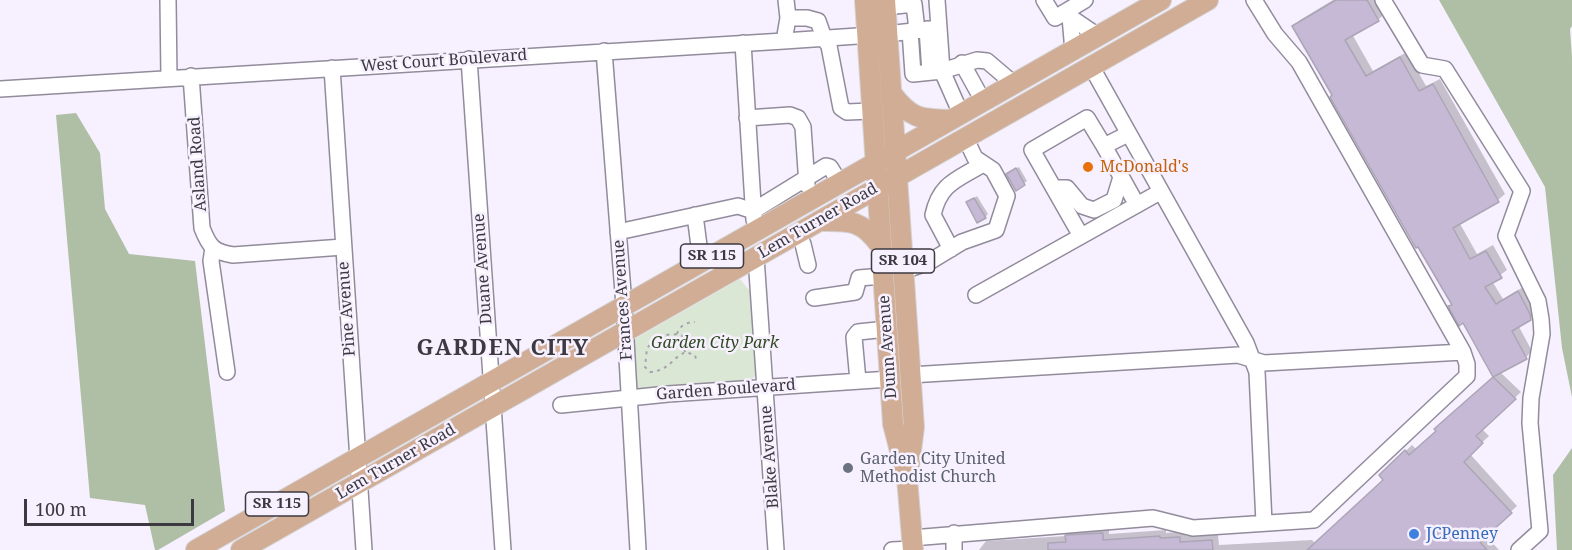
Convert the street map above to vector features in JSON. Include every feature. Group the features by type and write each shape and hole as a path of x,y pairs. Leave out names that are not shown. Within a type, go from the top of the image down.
{"main road":[{"name":"Dunn Avenue","path":"865,0 874,164 893,424 907,478 912,545"},
{"name":"Lem Turner Road","path":"196,550 1161,0"},
{"name":"Lem Turner Road","path":"241,550 1208,0"},
{"name":"Dunn Avenue","path":"885,3 914,427 907,478"},
{"path":"892,94 903,108 916,117 956,117"},
{"path":"819,221 846,221 860,224 880,245"}],"street":[{"path":"168,0 169,78"},
{"path":"784,41 788,18 786,0"},
{"path":"937,0 923,30 913,75 977,60 987,62 1014,84"},
{"path":"1044,0 1055,18 1068,14 1085,0"},
{"path":"892,550 954,533 1153,518 1193,528 1314,520 1467,376 1467,364 1463,352 1299,62 1275,34 1254,0"},
{"path":"1383,0 1422,65 1445,69 1522,191 1506,236 1538,301 1542,334 1531,398 1530,423 1540,531 1519,550"},
{"path":"885,3 914,4 936,71 956,117"},
{"path":"1068,14 1098,36"},
{"path":"1068,14 1073,51"},
{"path":"788,18 807,18 818,21 829,46 841,108 847,112 871,111"},
{"name":"West Court Boulevard","path":"0,88 784,41 923,30"},
{"path":"742,43 755,232"},
{"name":"Frances Avenue","path":"604,51 626,331 638,550"},
{"name":"Duane Avenue","path":"469,59 503,550"},
{"path":"962,63 983,101"},
{"path":"1091,66 1246,344 1257,372 1264,524"},
{"name":"Pine Avenue","path":"332,68 364,550"},
{"name":"Asland Road","path":"191,76 202,228 213,249 211,261 227,372"},
{"path":"747,118 790,115 798,118 803,127 805,178 810,200"},
{"path":"1081,236 1032,150 1087,118 1137,205"},
{"path":"1104,146 1128,134"},
{"path":"904,271 929,262 962,242 996,230 1007,196 993,170 975,158 965,137"},
{"path":"951,249 933,215 936,202 943,189 983,164"},
{"path":"753,211 826,166 830,167 840,183"},
{"path":"1053,188 1066,188 1082,206 1094,210 1114,200 1121,177"},
{"path":"976,295 1160,192"},
{"path":"618,232 738,206 753,211"},
{"path":"695,215 699,246 704,260"},
{"path":"797,233 803,244 808,265"},
{"path":"213,249 222,254 233,255 343,247"},
{"name":"Blake Avenue","path":"756,257 776,550"},
{"path":"814,298 855,292 859,278 883,276"},
{"path":"858,381 854,337 858,332 886,329"},
{"path":"910,375 1228,356 1239,356 1264,363 1463,352"},
{"name":"Garden Boulevard","path":"561,405 890,379"},
{"path":"954,533 954,550"}],"path":[{"path":"683,319 685,324"},
{"path":"676,334 685,324 695,322"},
{"path":"688,358 687,352 683,336 662,335 647,348 645,367 650,372 659,371 687,352 695,355 697,363"}],"green space":[{"path":"1439,0 1572,0 1570,29 1572,57 1572,397 1562,348 1545,187"},
{"path":"76,113 100,153 105,209 129,254 195,261 225,511 158,550 155,550 145,505 90,498 56,115"},
{"name":"Garden City Park","path":"740,279 754,296 760,372 748,382 642,392 634,383 633,340"},
{"path":"1572,448 1572,550 1557,550 1553,475"}],"building":[{"path":"1336,0 1367,0 1379,21 1345,40 1366,76 1400,57 1419,91 1433,84 1499,202 1453,228 1470,259 1486,251 1502,278 1485,287 1496,304 1518,291 1530,314 1531,320 1512,331 1527,359 1493,377 1463,323 1459,326 1448,306 1452,305 1418,247 1416,248 1413,243 1292,26"},
{"path":"1016,168 1025,185 1016,191 1006,174"},
{"path":"974,198 986,218 977,223 966,202"},
{"path":"1493,377 1516,399 1476,436 1483,443 1464,462 1512,513 1480,542 1487,550 1307,550 1383,480 1379,475 1405,450 1409,455 1436,431 1434,429"},
{"path":"1103,533 1103,540 1160,536 1160,538 1180,537 1180,542 1212,540 1213,550 1048,550 1048,543 1066,542 1065,535"}],"place":[{"name":"McDonald's","path":"1088,167"},
{"name":"Garden City United Methodist Church","path":"848,468"},
{"name":"JCPenney","path":"1414,534"}],"district":[{"name":"GARDEN CITY","path":"503,349"}]}
